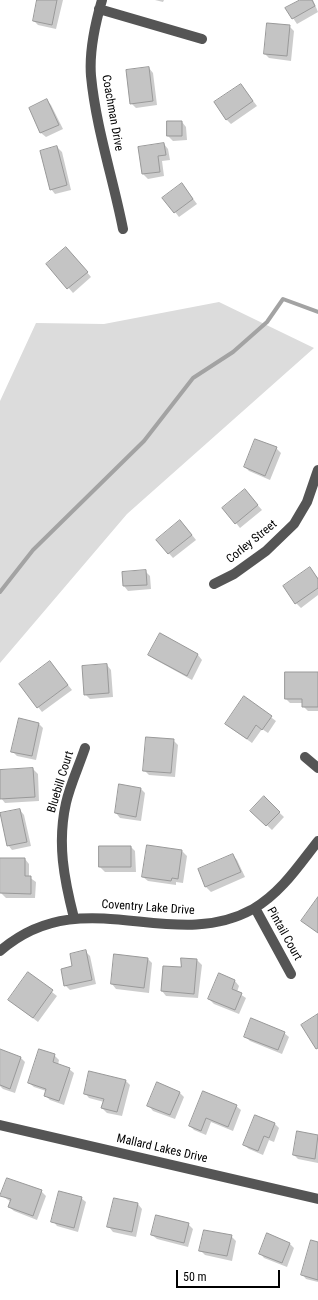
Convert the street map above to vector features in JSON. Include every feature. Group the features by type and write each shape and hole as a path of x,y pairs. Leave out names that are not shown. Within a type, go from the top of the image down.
{"street":[{"path":"100,5 202,39"},
{"name":"Coachman Drive","path":"100,5 92,49 91,75 97,113 123,229"},
{"name":"Corley Street","path":"214,584 234,574 266,551 294,524 307,502 318,470"},
{"name":"Bluebill Court","path":"74,918 63,872 61,830 66,802 85,748"},
{"path":"305,757 318,768"},
{"name":"Coventry Lake Drive","path":"0,951 33,929 60,920 74,918 94,917 188,925 230,919 255,908 282,886 318,841"},
{"name":"Pintail Court","path":"255,908 291,974"},
{"name":"Mallard Lakes Drive","path":"0,1125 318,1199"}],"shaded area":[{"path":"219,302 314,348 127,514 0,663 0,401 36,323 104,324"}],"building":[{"path":"37,0 57,0 52,25 33,21"},
{"path":"300,0 312,0 315,6 292,19 285,8"},
{"path":"267,23 290,25 287,56 264,54"},
{"path":"149,67 153,101 130,104 126,70"},
{"path":"241,84 253,101 226,120 214,102"},
{"path":"47,99 59,125 40,133 29,108"},
{"path":"167,121 182,121 182,136 167,136"},
{"path":"164,143 166,155 158,156 160,172 142,174 138,147"},
{"path":"57,146 67,185 50,190 40,151"},
{"path":"182,183 193,199 174,213 162,198"},
{"path":"66,247 88,272 67,289 46,264"},
{"path":"255,439 277,447 265,476 244,467"},
{"path":"245,489 258,505 235,524 222,508"},
{"path":"180,520 192,535 168,554 156,540"},
{"path":"310,567 318,579 318,588 295,604 283,586"},
{"path":"146,570 147,585 123,586 122,572"},
{"path":"160,633 198,654 187,676 148,655"},
{"path":"50,661 68,685 37,708 19,684"},
{"path":"107,664 109,693 84,695 82,666"},
{"path":"285,672 318,672 318,707 302,707 302,699 285,699"},
{"path":"244,696 272,716 262,730 256,725 247,739 225,724"},
{"path":"19,718 39,723 32,756 11,752"},
{"path":"146,737 174,739 171,773 143,771"},
{"path":"33,768 35,797 0,799 0,770"},
{"path":"119,784 141,788 136,817 115,813"},
{"path":"264,796 280,812 266,826 250,811"},
{"path":"20,809 27,842 7,846 0,813"},
{"path":"147,845 182,850 178,879 172,878 171,881 142,877"},
{"path":"99,846 131,846 131,867 99,867"},
{"path":"233,854 241,872 205,887 198,869"},
{"path":"0,858 25,858 25,876 31,876 31,894 0,893"},
{"path":"318,897 318,933 301,921"},
{"path":"86,950 92,980 64,986 61,969 72,966 70,954"},
{"path":"114,954 148,958 144,988 111,984"},
{"path":"181,958 197,959 194,994 161,991 163,966 181,967"},
{"path":"28,972 53,990 33,1018 8,1000"},
{"path":"219,973 235,980 232,989 242,993 235,1010 208,999"},
{"path":"318,1014 318,1048 316,1049 301,1025"},
{"path":"251,1018 285,1032 278,1050 244,1037"},
{"path":"0,1049 21,1057 10,1089 0,1085"},
{"path":"39,1049 55,1054 53,1062 70,1068 59,1101 44,1096 46,1089 28,1083"},
{"path":"89,1071 126,1080 117,1112 101,1108 104,1099 84,1094"},
{"path":"157,1082 180,1092 170,1115 147,1106"},
{"path":"203,1091 237,1105 228,1127 206,1118 201,1131 189,1126"},
{"path":"255,1115 275,1123 269,1138 264,1136 258,1151 243,1145"},
{"path":"297,1131 318,1135 315,1159 293,1155"},
{"path":"7,1178 42,1190 33,1216 8,1207 11,1199 0,1196"},
{"path":"59,1191 82,1197 74,1228 51,1222"},
{"path":"114,1198 138,1203 132,1232 107,1227"},
{"path":"156,1215 189,1223 184,1243 151,1235"},
{"path":"204,1230 232,1235 227,1256 199,1251"},
{"path":"267,1233 290,1243 282,1263 259,1254"},
{"path":"311,1240 318,1242 318,1280 301,1275"}],"waterway":[{"path":"0,592 33,550 144,441 193,378 233,352 267,322 283,299 318,312"}]}
